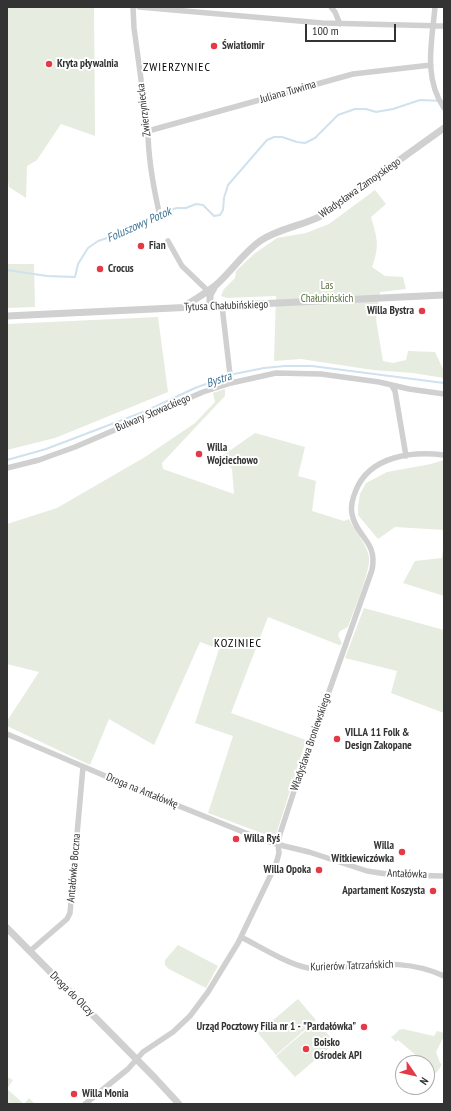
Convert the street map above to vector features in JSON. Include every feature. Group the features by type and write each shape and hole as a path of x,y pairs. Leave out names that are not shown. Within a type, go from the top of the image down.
{"street":[{"name":"Zwierzyniecka","path":"133,7 134,28 148,131 151,176 159,212"},
{"path":"138,7 340,24 444,26"},
{"path":"330,7 335,12 340,24"},
{"path":"435,7 431,79 444,108"},
{"name":"Juliana Tuwima","path":"148,131 353,74 431,64"},
{"name":"Władysława Zamoyskiego","path":"183,308 217,284 249,251 262,240 277,232 310,222 323,215 444,128"},
{"path":"168,241 182,266 208,291"},
{"name":"Władysława Zamoyskiego","path":"210,307 210,294 217,284"},
{"name":"Tytusa Chałubińskiego","path":"7,316 444,296"},
{"path":"222,306 231,382"},
{"name":"Bulwary Słowackiego","path":"7,468 39,460 75,447 185,399 231,382 276,373 321,374 444,394"},
{"path":"392,386 395,391 406,456"},
{"name":"Władysława Broniewskiego","path":"85,1104 128,1069 143,1052 166,1038 196,1009 241,937 276,864 279,853 278,844 281,830 372,570 374,557 372,550 356,524 352,514 353,497 360,482 373,468 389,460 406,456 429,454 444,455"},
{"name":"Droga na Antałówkę","path":"7,734 241,832 278,844"},
{"name":"Antałówka Boczna","path":"30,951 67,919 70,913 83,767"},
{"name":"Antałówka","path":"278,844 309,852 367,871 393,875 444,876"},
{"name":"Droga do Olczy","path":"7,928 179,1104"},
{"name":"Kurierów Tatrzańskich","path":"241,937 283,959 307,968 332,968 383,963 401,964 425,969 444,976"}],"green space":[{"path":"7,7 94,8 95,136 61,124 37,160 27,166 26,198 9,187 7,175"},
{"name":"Las Chałubińskich","path":"375,190 386,204 371,217 377,242 372,267 385,276 403,277 406,289 380,292 376,319 383,361 393,363 406,360 408,351 435,352 444,371 444,378 413,373 373,370 301,359 274,361 276,296 227,298 221,296 224,289 235,278 236,271 254,254 277,238 306,233 329,224"},
{"path":"7,264 34,264 35,307 7,308"},
{"path":"158,317 168,392 55,438 7,450 7,324"},
{"path":"225,389 225,396 162,463 163,469 234,494 232,469 222,456 255,433 305,447 298,476 316,481 312,511 344,521 349,519 366,548 369,557 365,581 348,627 340,631 338,635 342,644 339,645 268,617 231,713 306,740 275,838 208,813 233,736 195,723 219,649 200,642 154,745 109,719 90,765 7,726 7,721 39,672 7,664 7,524 57,508 145,457 195,423 215,402 213,393"},
{"path":"444,460 444,530 395,527 378,539 358,515 360,494 366,483 387,472 431,464"},
{"path":"444,542 444,596 403,583 415,561 442,558"},
{"path":"364,608 444,630 444,713 391,693 397,671 345,658"},
{"path":"178,945 218,966 206,988 169,969 165,965 165,960"},
{"name":"Boisko Ośrodek API","path":"298,999 316,1020 276,1055 258,1033"},
{"name":"Boisko Ośrodek API","path":"317,1021 335,1043 295,1077 276,1056"},
{"path":"403,1029 434,1036 437,1031 444,1033 436,1052 440,1063 442,1064 436,1073 435,1055 416,1055 398,1040 396,1042 391,1036"},
{"path":"7,1077 13,1080 7,1089"},
{"path":"7,1089 24,1104 7,1104"},
{"path":"29,1098 35,1104 24,1104"}],"waterway":[{"name":"Foluszowy Potok","path":"7,270 47,276 75,277 78,264 88,248 98,241 119,234 162,212 177,208 186,208 196,204 203,205 214,216 220,215 223,210 224,198 228,185 267,140 274,137 282,137 305,143 315,138 338,115 355,109 366,109 376,112 393,109 420,100 444,101"},
{"name":"Bystra","path":"7,460 46,449 146,411 195,388 234,374 264,368 312,366 444,383"}],"place":[{"name":"Światłomir","path":"214,46"},
{"name":"Kryta pływalnia","path":"49,64"},
{"name":"Fian","path":"141,246"},
{"name":"Crocus","path":"100,269"},
{"name":"Willa Bystra","path":"422,311"},
{"name":"Willa Wojciechowo","path":"199,454"},
{"name":"VILLA 11 Folk & Design Zakopane","path":"337,739"},
{"name":"Willa Ryś","path":"236,839"},
{"name":"Willa Witkiewiczówka","path":"402,852"},
{"name":"Willa Opoka","path":"319,870"},
{"name":"Apartament Koszysta","path":"433,891"},
{"name":"Urząd Pocztowy Filia nr 1 - \"Pardałówka\"","path":"364,1027"},
{"name":"Boisko Ośrodek API","path":"306,1049"},
{"name":"Willa Monia","path":"74,1094"}],"district":[{"name":"ZWIERZYNIEC","path":"177,68"},
{"name":"KOZINIEC","path":"238,644"}]}
